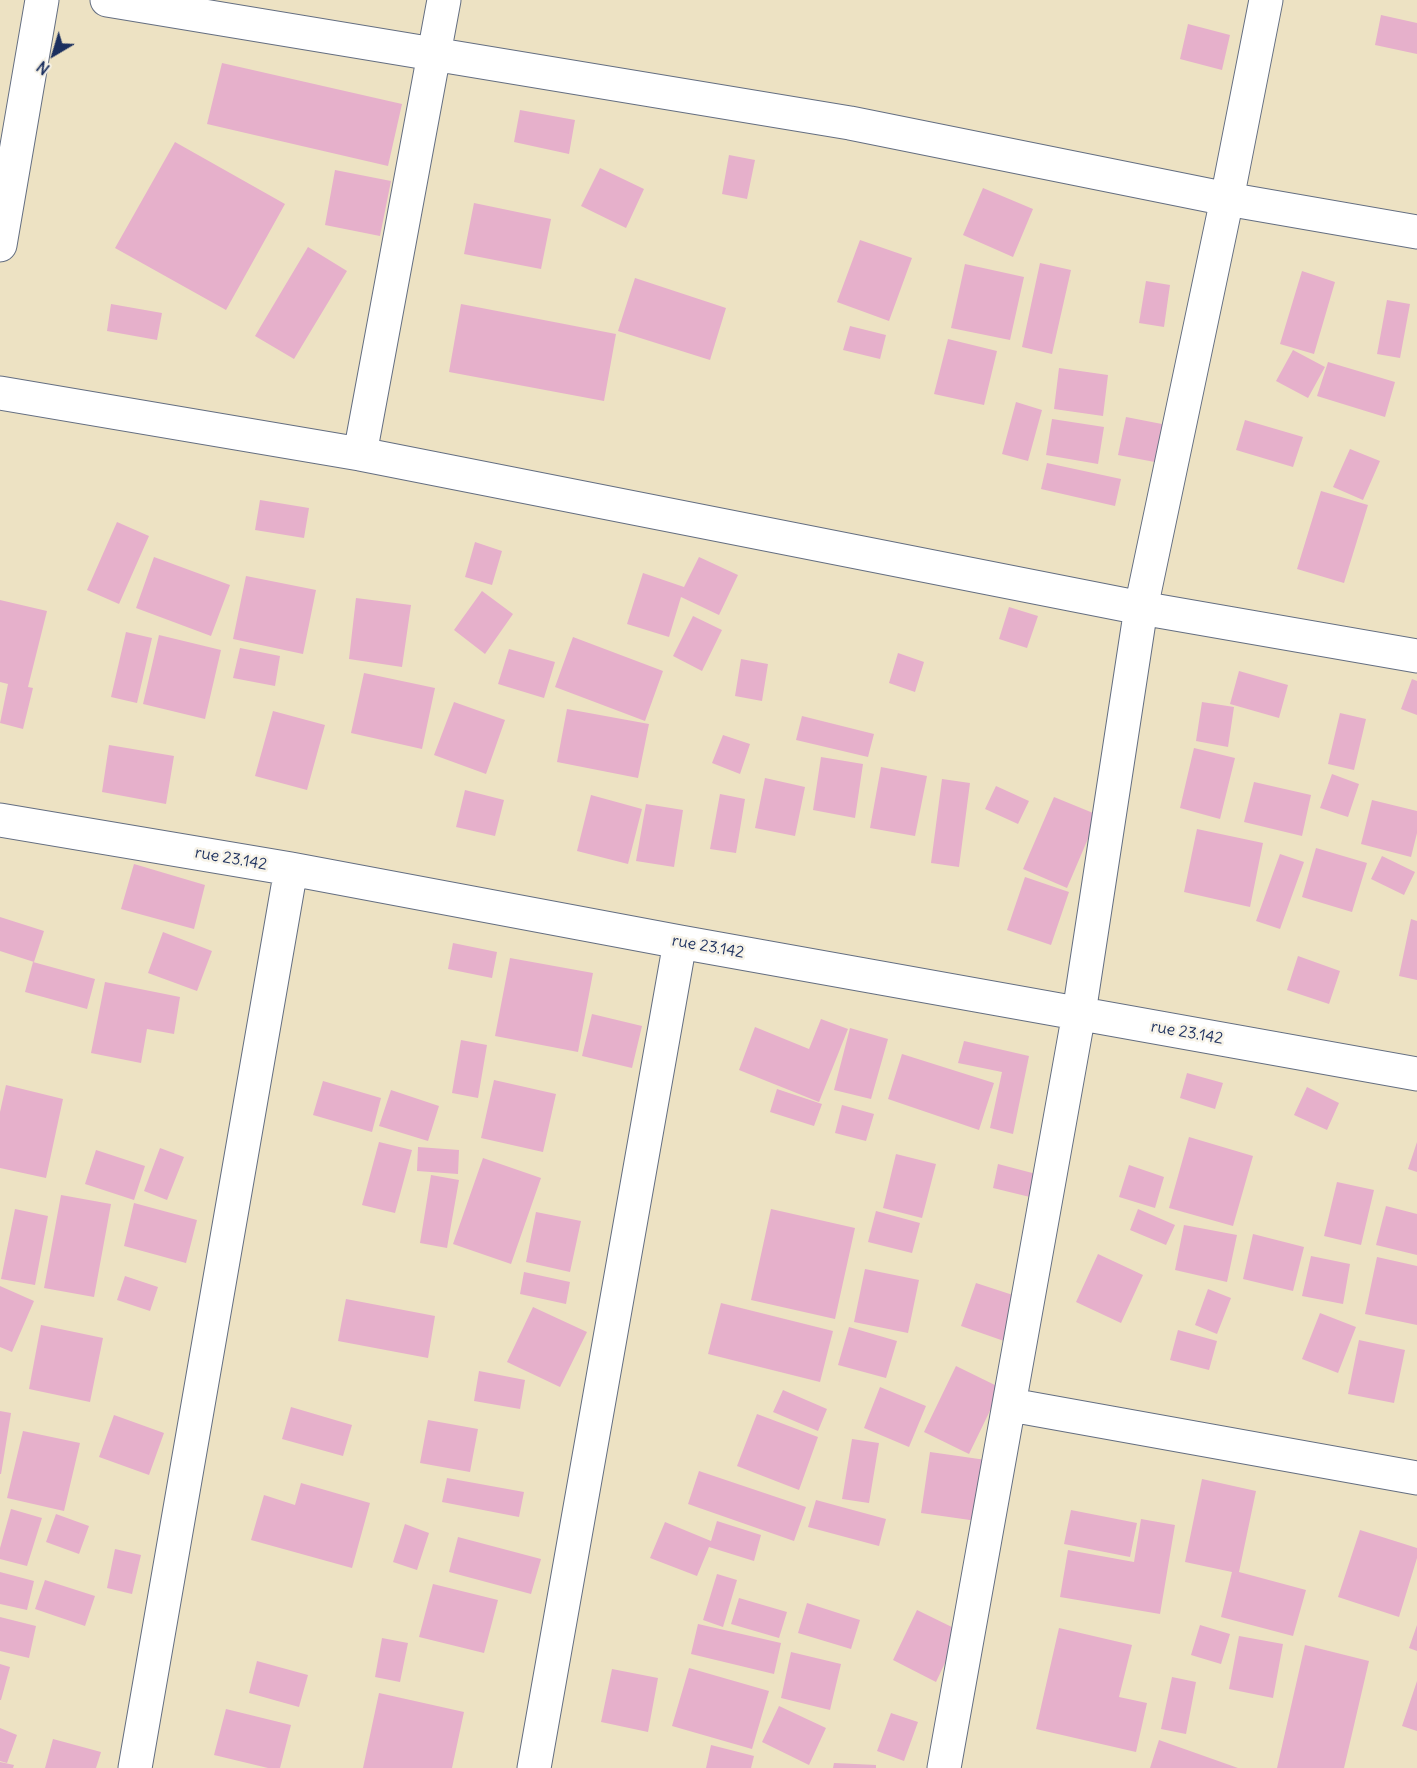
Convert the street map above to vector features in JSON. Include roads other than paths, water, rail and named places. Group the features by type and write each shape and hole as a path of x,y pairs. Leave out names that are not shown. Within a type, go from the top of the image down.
{"street":[{"path":"0,245 42,0"},
{"path":"107,0 850,123 1227,200 1417,232"},
{"path":"360,454 444,0"},
{"path":"944,1768 1011,1405 1079,1014 1141,608 1227,200 1266,0"},
{"path":"0,393 360,454 1141,608 1417,656"},
{"name":"rue 23.142","path":"0,820 291,869 680,942 1417,1074"},
{"path":"135,1768 291,869"},
{"path":"534,1768 680,942"},
{"path":"1011,1405 1417,1478"}]}
